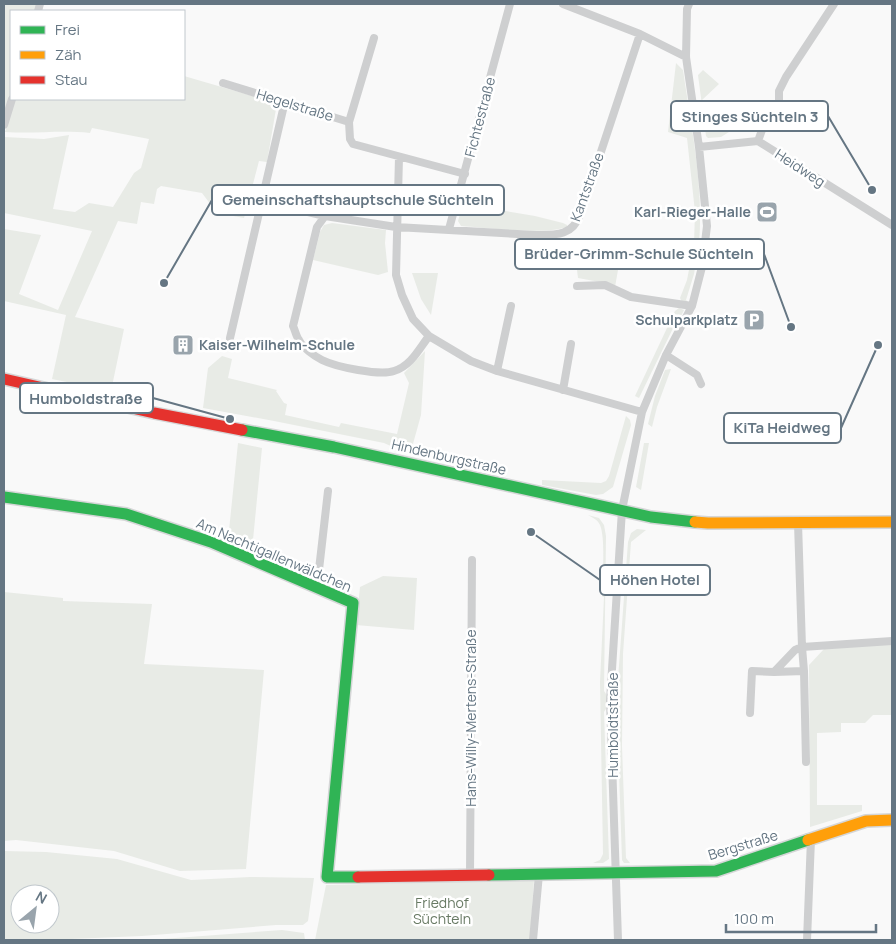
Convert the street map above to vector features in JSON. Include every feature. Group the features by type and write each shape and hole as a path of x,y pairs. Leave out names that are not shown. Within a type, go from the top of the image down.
{"street":[{"name":"Fichtestraße","path":"449,229 510,4"},
{"path":"563,4 640,34 686,57"},
{"name":"Humboldtstraße","path":"618,940 610,701 622,510 642,412 666,355 692,306 702,267 707,226 699,147 686,57 687,9 689,4"},
{"path":"699,147 758,141 762,130 779,104 779,91 786,77 834,4"},
{"name":"Kantstraße","path":"274,204 325,216 396,227 551,235 569,231 576,224 640,34"},
{"path":"349,122 374,38"},
{"name":"Hegelstraße","path":"223,83 349,122 350,138 353,144 465,174"},
{"path":"4,125 12,100"},
{"path":"230,338 285,101"},
{"name":"Heidweg","path":"758,141 892,225"},
{"path":"399,156 396,275 402,295 413,318 429,336 471,361 497,371 642,412"},
{"path":"325,216 317,227 293,326 299,341 323,361 380,374 395,371 408,363 429,336"},
{"path":"577,286 605,285 631,297 692,306"},
{"path":"497,371 511,306"},
{"path":"564,390 571,344"},
{"path":"666,355 696,375 701,384"},
{"name":"Hindenburgstraße","path":"4,379 154,413 334,447 651,517 708,523 892,522"},
{"path":"317,587 328,491"},
{"name":"Am Nachtigallenwäldchen","path":"4,497 126,514 212,542 353,604 327,877"},
{"path":"798,523 806,762"},
{"name":"Hans-Willy-Mertens-Straße","path":"470,875 472,560"},
{"path":"774,672 795,650 802,647 892,640"},
{"path":"750,713 752,671 804,671"},
{"name":"Bergstraße","path":"327,877 716,871 866,821 892,820"},
{"path":"807,940 811,839"},
{"path":"534,940 539,874"}],"green space":[{"path":"4,4 38,4 35,10 10,10 10,99 4,121"},
{"path":"676,63 683,70 698,179 700,200 699,243 694,244 695,212 687,138 668,132"},
{"path":"703,70 719,84 701,101 698,75"},
{"path":"185,76 277,103 267,162 259,161 244,218 217,213 202,193 161,186 157,189 154,204 141,202 137,224 118,221 75,317 124,329 111,391 52,379 66,315 4,301 4,229 41,235 19,294 58,310 92,231 4,213 4,137 44,139 69,135 53,209 75,212 89,203 113,207 134,173 141,168 149,139 92,128 90,133 5,132 14,100 185,100"},
{"path":"701,102 726,130 734,124 737,127 721,137 708,138 706,136"},
{"path":"463,204 535,216 563,223 567,227 530,231 461,226 458,221"},
{"path":"332,223 386,230 385,243 388,272 378,275 313,260 320,232 324,225"},
{"path":"574,245 576,251 581,255 618,270 615,287 605,283 578,278"},
{"path":"692,254 697,256 694,274 686,300 688,302 682,302 680,298 687,280"},
{"path":"412,273 438,273 431,315 421,299"},
{"path":"679,308 684,310 681,316 679,316 639,398 635,396 675,311"},
{"path":"425,351 421,415 411,451 384,443 203,408 208,368 222,356 232,359 228,378 277,390 284,403 287,404 285,415 339,427 341,423 397,434 409,383 404,373"},
{"path":"671,369 652,427 648,424 655,396 665,370"},
{"path":"626,416 630,420 631,425 613,487 603,494 596,495 542,485 542,480 601,483 606,481"},
{"path":"238,443 262,448 252,550 228,540"},
{"path":"644,443 649,443 641,490 636,487"},
{"path":"588,515 599,518 604,525 606,536 604,691 608,701 604,712 609,859 603,863 593,863 600,860 603,854 600,682 604,597 602,596 603,550 600,525"},
{"path":"637,529 646,530 631,542 623,654 622,746 626,858 630,863 624,863 622,860 617,714 613,704 617,693 628,542 631,533"},
{"path":"383,576 417,578 414,630 356,625 360,587"},
{"path":"4,592 63,598 63,601 152,604 144,664 264,670 246,869 180,871 114,851 16,840 4,841"},
{"path":"892,644 892,715 873,715 865,723 841,723 841,732 817,733 817,805 862,805 862,811 810,827 809,665 824,649"},
{"path":"4,851 46,852 117,859 191,880 250,877 314,878 308,921 303,925 276,925 142,936 4,940"},
{"name":"Friedhof Süchteln","path":"534,880 530,940 315,940 326,885"},
{"path":"282,930 304,933 305,940 149,940"}],"traffic: fast":[{"path":"242,430 334,447 651,517 695,522"},
{"path":"4,497 126,514 211,542 353,603 327,877 358,877"},
{"path":"489,875 716,871 808,840"}],"traffic: slow":[{"path":"695,522 892,522"},
{"path":"808,840 866,821 892,820"}],"traffic: jam":[{"path":"4,379 154,413 242,430"},
{"path":"358,877 489,875"}],"place":[{"name":"Stinges Süchteln 3","path":"872,190"},
{"name":"Karl-Rieger-Halle","path":"767,212"},
{"name":"Gemeinschaftshauptschule Süchteln","path":"164,283"},
{"name":"Schulparkplatz","path":"754,320"},
{"name":"Brüder-Grimm-Schule Süchteln","path":"791,327"},
{"name":"Kaiser-Wilhelm-Schule","path":"183,345"},
{"name":"KiTa Heidweg","path":"878,345"},
{"name":"Humboldstraße","path":"230,419"},
{"name":"Höhen Hotel","path":"531,532"}]}
